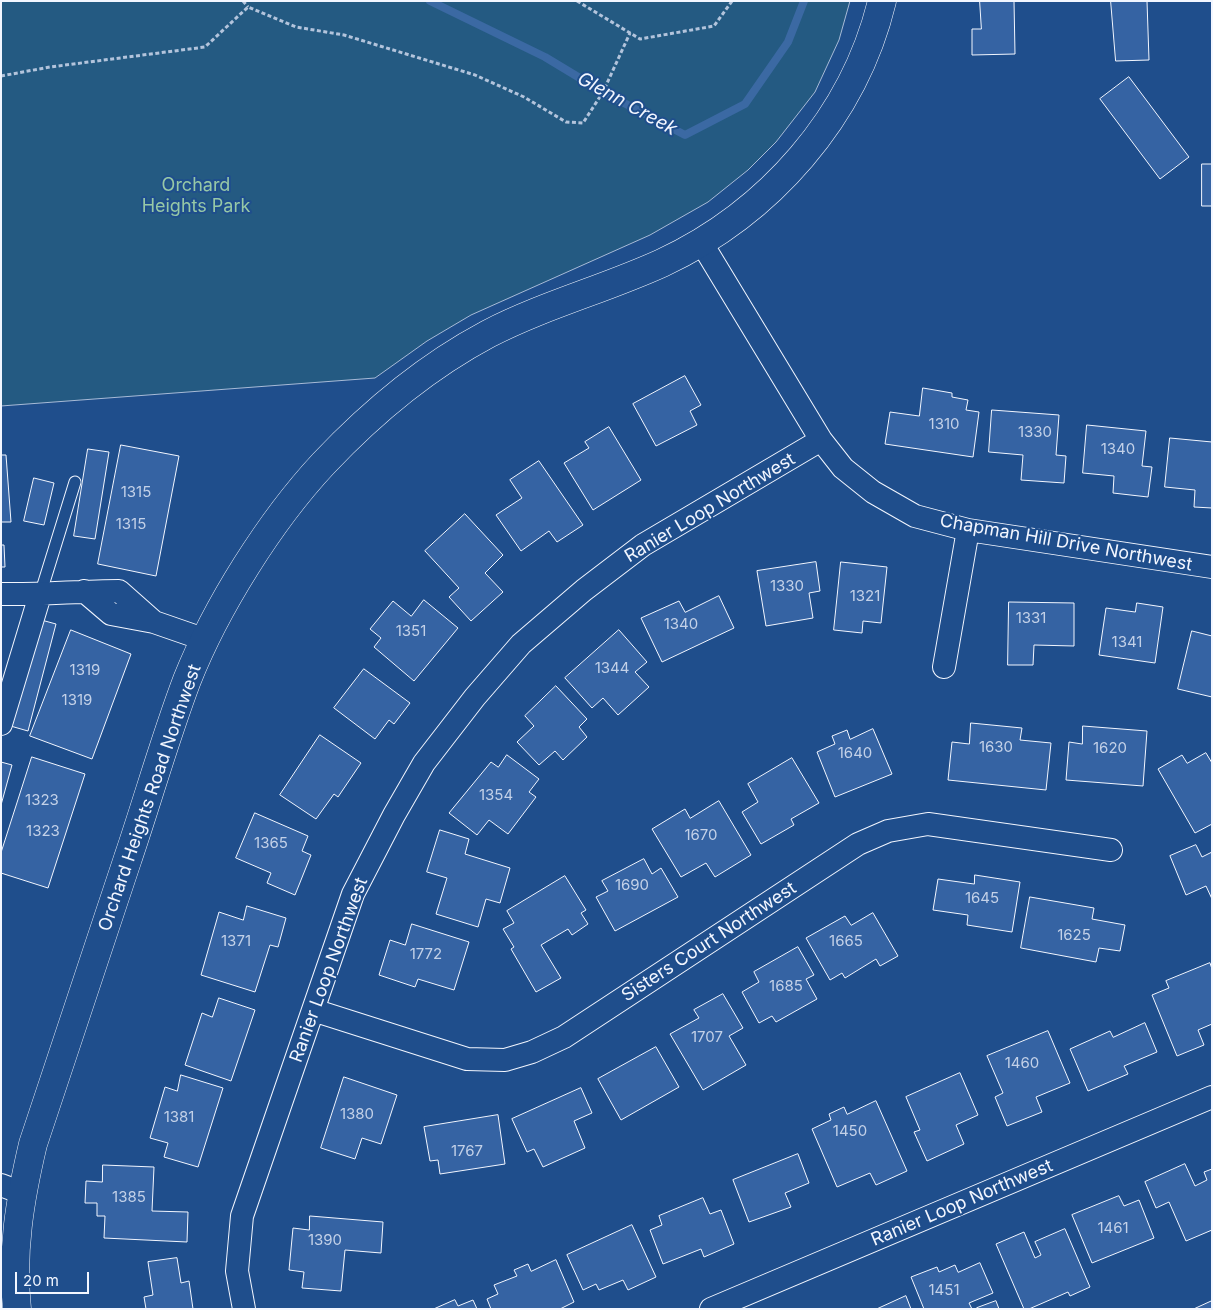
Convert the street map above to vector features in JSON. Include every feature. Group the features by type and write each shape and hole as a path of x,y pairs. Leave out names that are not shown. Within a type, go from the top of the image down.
{"main road":[{"name":"Orchard Heights Road Northwest","path":"18,1309 11,1189 33,1144 188,678 228,596 273,528 322,465 377,412 420,375 486,335 551,304 663,262 701,242 756,202 796,164 824,128 852,85 870,45 882,1"}],"street":[{"name":"Chapman Hill Drive Northwest","path":"701,242 821,440 843,468 873,492 916,516 968,530 1212,567"},
{"name":"Ranier Loop Northwest","path":"244,1309 237,1270 242,1216 353,894 394,815 424,763 475,697 515,652 584,590 643,545 821,440"},
{"path":"944,667 968,530"},
{"path":"1,594 40,595 84,591 111,614 154,622 206,640"},
{"path":"1,724 40,595"},
{"name":"Sisters Court Northwest","path":"313,1010 468,1059 505,1060 532,1052 564,1037 858,844 888,831 928,824 1111,850"},
{"name":"Ranier Loop Northwest","path":"711,1309 1212,1097"}],"lane":[{"path":"40,595 75,482"}],"path":[{"path":"243,1 248,7 296,27 344,35 475,75 524,97 566,122 583,124 603,92 630,33"},
{"path":"578,1 640,39 714,26 732,1"},
{"path":"1,76 50,67 205,47 248,7"}],"green space":[{"name":"Orchard Heights Park","path":"1,1 850,1 839,40 815,92 776,142 748,170 708,202 650,235 471,315 427,341 375,378 1,406"}],"building":[{"path":"980,1 1014,1 1015,54 972,55 972,29 981,29"},
{"path":"1111,1 1147,1 1149,60 1116,61"},
{"path":"1129,77 1189,157 1160,179 1100,99"},
{"path":"1202,164 1212,164 1212,206 1202,206"},
{"path":"685,376 701,405 690,411 697,425 656,446 633,404"},
{"path":"923,388 952,393 952,397 968,400 966,410 979,412 973,457 885,444 890,412 919,416"},
{"path":"992,410 1059,415 1056,455 1066,456 1064,483 1021,480 1023,455 989,452"},
{"path":"1087,425 1146,431 1142,466 1152,467 1148,497 1113,493 1114,476 1083,473"},
{"path":"609,427 641,480 593,510 564,463 589,448 585,442"},
{"path":"1170,438 1212,442 1212,508 1194,507 1195,490 1165,487"},
{"path":"121,445 179,456 156,576 98,564"},
{"path":"88,449 109,452 95,539 74,536"},
{"path":"1,455 6,455 11,522 1,522"},
{"path":"539,461 583,525 557,542 549,531 521,551 496,515 522,498 510,480"},
{"path":"34,478 54,483 44,525 24,521"},
{"path":"465,514 503,555 485,573 503,592 471,621 449,597 459,588 425,551"},
{"path":"1,545 4,545 5,567 1,567"},
{"path":"816,562 820,591 809,593 813,618 766,626 757,571"},
{"path":"841,562 887,567 881,623 863,621 862,633 834,630"},
{"path":"719,596 734,628 662,662 641,618 679,601 685,612"},
{"path":"424,600 458,628 414,681 374,647 381,638 370,629 393,601 411,616"},
{"path":"1009,602 1074,603 1074,646 1034,645 1033,665 1008,665"},
{"path":"1137,603 1163,607 1155,663 1099,655 1106,608 1135,612"},
{"path":"34,618 56,624 28,731 7,725"},
{"path":"71,630 131,654 92,759 30,736"},
{"path":"619,630 647,662 635,672 649,687 618,715 603,698 592,708 565,678"},
{"path":"1192,631 1212,636 1212,697 1178,689"},
{"path":"364,669 410,703 394,724 389,720 375,739 334,708"},
{"path":"556,686 587,719 579,727 587,737 563,760 555,751 539,765 517,742 534,726 525,716"},
{"path":"971,723 1022,728 1020,740 1051,743 1046,790 948,780 952,742 969,744"},
{"path":"1083,726 1147,731 1143,786 1066,780 1069,742 1082,744"},
{"path":"873,729 892,774 835,797 817,752 835,744 832,736 847,730 850,739"},
{"path":"320,735 361,763 338,797 334,794 316,819 280,795"},
{"path":"1206,753 1212,763 1212,824 1195,833 1158,769 1182,755 1187,763"},
{"path":"507,755 539,779 529,792 536,797 508,834 489,820 477,835 449,813 491,762 498,767"},
{"path":"32,757 85,774 48,888 1,873 1,853"},
{"path":"792,758 819,803 791,819 794,825 761,844 742,812 758,802 748,784"},
{"path":"1,762 12,765 1,805"},
{"path":"719,801 751,855 715,877 706,863 681,877 652,829 685,809 690,818"},
{"path":"255,813 308,836 302,851 311,855 295,895 267,883 271,873 236,858"},
{"path":"440,830 469,839 465,854 510,868 500,903 486,899 478,927 436,914 447,878 427,872"},
{"path":"1196,845 1202,857 1212,852 1212,899 1206,886 1186,895 1170,856"},
{"path":"644,859 652,874 661,868 678,897 615,931 596,897 608,891 602,881"},
{"path":"975,875 1020,882 1012,932 967,925 968,915 933,910 938,879 974,884"},
{"path":"565,876 586,910 581,913 588,924 572,935 568,929 541,945 561,978 536,992 511,949 514,947 503,929 514,923 507,911"},
{"path":"1030,897 1094,908 1092,919 1125,925 1120,951 1099,948 1096,962 1021,948"},
{"path":"247,906 286,918 278,947 270,945 255,992 201,975 219,912 243,920"},
{"path":"873,913 898,956 880,966 876,959 845,978 842,973 830,980 806,938 845,916 851,925"},
{"path":"412,924 469,942 454,990 418,979 415,987 379,975 390,940 405,945"},
{"path":"798,947 814,975 806,979 817,999 776,1022 772,1016 759,1023 742,992 759,982 754,972"},
{"path":"1210,963 1212,969 1212,1024 1198,1030 1204,1045 1177,1056 1152,995 1169,988 1166,981"},
{"path":"723,994 743,1028 729,1036 746,1065 703,1090 670,1034 699,1018 694,1010"},
{"path":"219,998 255,1010 231,1081 185,1065 202,1013 212,1017"},
{"path":"1145,1023 1157,1052 1124,1066 1128,1074 1088,1091 1070,1049 1110,1031 1113,1037"},
{"path":"1048,1031 1070,1083 1036,1097 1042,1112 1007,1126 995,1097 1003,1093 987,1056"},
{"path":"656,1047 679,1087 621,1120 598,1079"},
{"path":"960,1073 978,1115 956,1125 964,1144 927,1161 914,1132 920,1130 906,1097"},
{"path":"181,1075 223,1088 198,1167 164,1157 168,1143 150,1138 165,1087 177,1091"},
{"path":"344,1077 397,1095 381,1144 362,1138 355,1159 321,1148"},
{"path":"581,1088 592,1113 574,1121 585,1148 543,1167 534,1149 527,1152 512,1119"},
{"path":"876,1101 907,1171 876,1185 870,1173 837,1187 812,1129 831,1120 829,1114 844,1107 847,1114"},
{"path":"498,1115 505,1164 440,1174 438,1160 430,1161 424,1127"},
{"path":"798,1154 809,1183 785,1193 791,1207 749,1222 733,1180"},
{"path":"1185,1164 1195,1186 1207,1180 1204,1172 1212,1169 1212,1230 1186,1241 1169,1202 1156,1208 1145,1182"},
{"path":"103,1165 154,1167 152,1211 188,1212 187,1242 104,1238 105,1216 97,1216 97,1203 85,1203 86,1181 102,1182"},
{"path":"1119,1196 1124,1206 1139,1200 1154,1238 1092,1263 1072,1215"},
{"path":"703,1198 710,1214 721,1210 734,1244 704,1257 701,1249 663,1264 650,1230 662,1225 659,1216"},
{"path":"310,1216 383,1222 381,1253 345,1250 341,1291 302,1288 304,1272 289,1270 293,1228 309,1230"},
{"path":"632,1225 656,1277 628,1290 623,1280 599,1290 596,1284 583,1290 567,1255"},
{"path":"1065,1229 1090,1287 1070,1296 1068,1292 1029,1309 1024,1309 996,1244 1024,1232 1035,1258 1041,1255 1035,1242"},
{"path":"177,1258 181,1283 189,1281 193,1309 146,1309 144,1297 153,1295 148,1262"},
{"path":"556,1260 574,1302 560,1309 491,1309 487,1299 498,1294 494,1285 517,1276 514,1270 528,1264 531,1271"},
{"path":"980,1263 993,1293 969,1303 972,1309 924,1309 911,1277 937,1267 939,1272 955,1265 958,1272"},
{"path":"906,1296 911,1309 877,1309"},
{"path":"455,1300 458,1306 473,1300 477,1309 434,1309"},
{"path":"996,1301 999,1309 977,1308"},
{"path":"1212,1301 1212,1309 1194,1309"}],"waterway":[{"name":"Glenn Creek","path":"430,1 545,57 603,92 685,135 745,104 788,42 804,1"}]}
